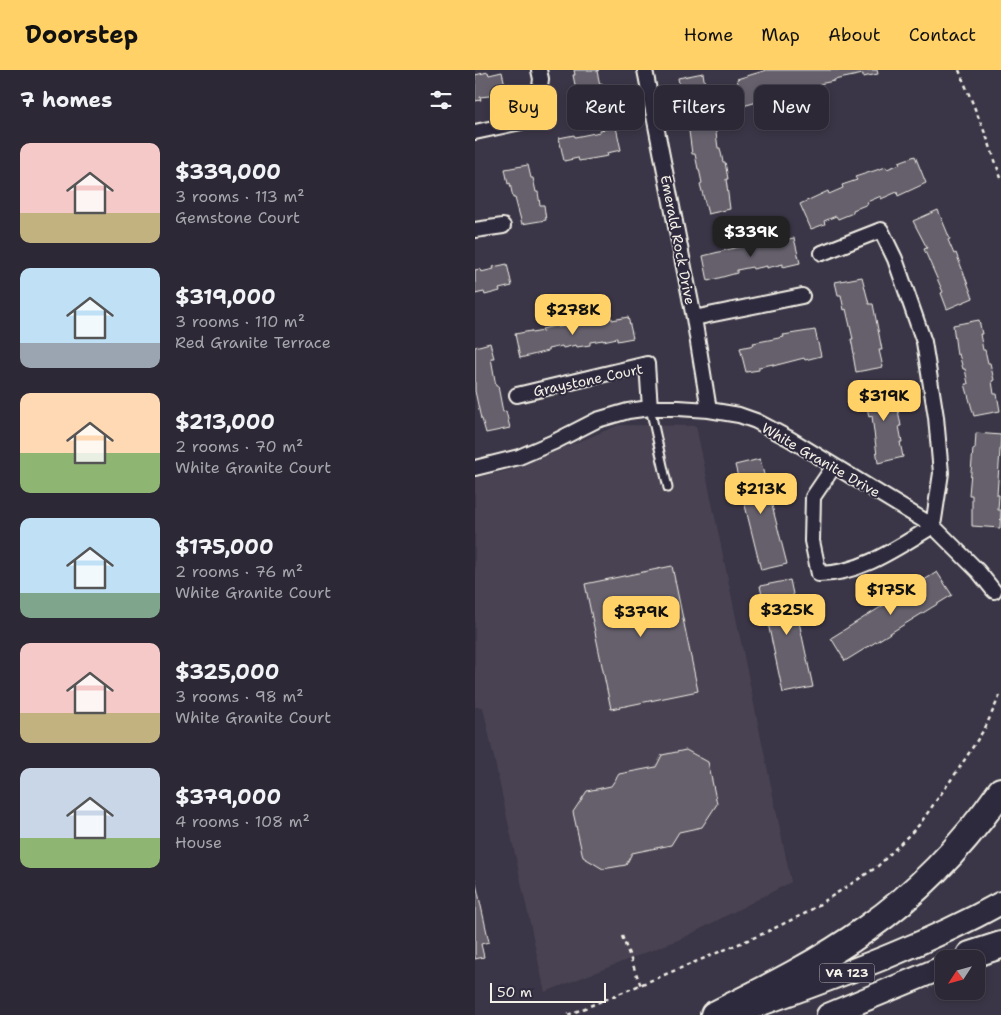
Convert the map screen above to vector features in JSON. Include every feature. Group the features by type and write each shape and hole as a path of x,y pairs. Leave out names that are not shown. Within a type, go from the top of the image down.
{"highway":[{"path":"714,1015 831,952 899,905 954,851 1001,791"},
{"path":"984,950 1001,943"}],"main road":[{"name":"VA 123","path":"733,1015 896,954 1001,903"},
{"name":"VA 123","path":"828,1015 935,971"}],"street":[{"path":"475,132 521,122 538,102 541,79 539,70"},
{"name":"Emerald Rock Drive","path":"645,70 709,410"},
{"path":"475,230 503,226"},
{"path":"822,253 881,230 895,259 924,342 936,417 941,473 933,526 883,557 834,574 819,574 812,541 813,497 834,466"},
{"path":"693,318 802,296"},
{"name":"Graystone Court","path":"517,395 647,364 650,408"},
{"name":"White Granite Drive","path":"475,468 519,457 597,420 614,414 650,408 678,408 709,410 739,416 756,422 834,466 933,526 994,591"}],"lane":[{"path":"650,408 668,488"}],"path":[{"path":"959,70 1001,178"},
{"path":"568,1015 760,935 806,913 877,867 919,825 985,728 1001,693"},
{"path":"622,936 641,986"}],"shaded area":[{"path":"619,425 696,426 791,882 683,938 545,992 483,707 475,707 475,478 510,470"}],"building":[{"path":"574,70 599,70 597,71 600,85 575,85 573,75 575,75"},
{"path":"767,70 877,70 878,74 863,77 863,74 819,85 754,85 754,103 744,106 744,85 738,85 737,79"},
{"path":"488,72 489,75 502,72 505,85 490,85 490,96 480,97 481,100 475,101 475,75"},
{"path":"703,73 705,85 679,85 678,78"},
{"path":"600,130 617,130 621,150 607,153 608,156 579,161 578,158 564,161 559,138 600,132"},
{"path":"689,130 716,130 718,148 720,148 723,162 725,162 730,209 708,214 695,154 692,154"},
{"path":"915,156 926,183 898,196 897,192 881,199 881,196 853,210 853,213 838,219 836,216 824,221 825,224 811,229 800,204 828,191 829,194 843,188 842,185 857,180 855,177 886,167 887,169"},
{"path":"528,165 536,192 538,192 540,205 544,205 546,220 522,224 510,183 508,184 505,169"},
{"path":"938,210 950,239 948,240 954,254 956,253 973,298 947,309 941,293 943,292 924,249 927,248 913,221"},
{"path":"794,238 800,263 783,267 783,264 767,268 767,266 753,269 752,267 737,270 737,273 708,281 703,256 762,241 762,243"},
{"path":"507,264 512,286 485,295 484,292 475,294 475,270 480,269 481,272"},
{"path":"862,277 869,304 873,304 882,350 879,350 883,367 856,372 851,339 853,339 846,309 844,310 841,295 838,295 835,282"},
{"path":"628,317 633,338 617,341 617,338 590,342 590,345 577,347 576,345 563,348 562,346 520,358 515,334 543,331 542,329 558,325 558,327 586,324 586,321 599,318 599,320 612,318 612,320"},
{"path":"979,320 983,350 985,350 988,363 990,363 994,380 992,381 994,394 997,394 1000,411 974,416 965,384 968,384 965,369 963,369 959,354 957,355 953,325"},
{"path":"815,330 821,356 805,360 804,358 773,366 773,364 759,367 759,370 746,372 740,348 754,345 753,343 784,337 783,335"},
{"path":"490,343 494,358 491,358 496,386 498,386 503,412 506,411 510,428 486,433 475,391 475,347"},
{"path":"886,382 889,398 892,397 895,410 898,410 903,457 878,463 872,416 869,417 866,402 862,402 859,388"},
{"path":"976,433 1001,435 997,495 999,495 998,510 1001,510 1000,528 972,526 972,495 969,495"},
{"path":"760,459 787,564 761,570 735,465"},
{"path":"672,566 698,691 611,709 585,584"},
{"path":"937,572 952,595 845,661 831,638"},
{"path":"790,580 813,687 783,693 760,586"},
{"path":"686,750 708,762 717,804 702,827 679,832 671,845 632,853 626,865 603,869 583,857 573,812 587,791 611,786 619,774 656,767 662,755"},
{"path":"475,879 489,942 481,944 484,957 475,959"}]}
